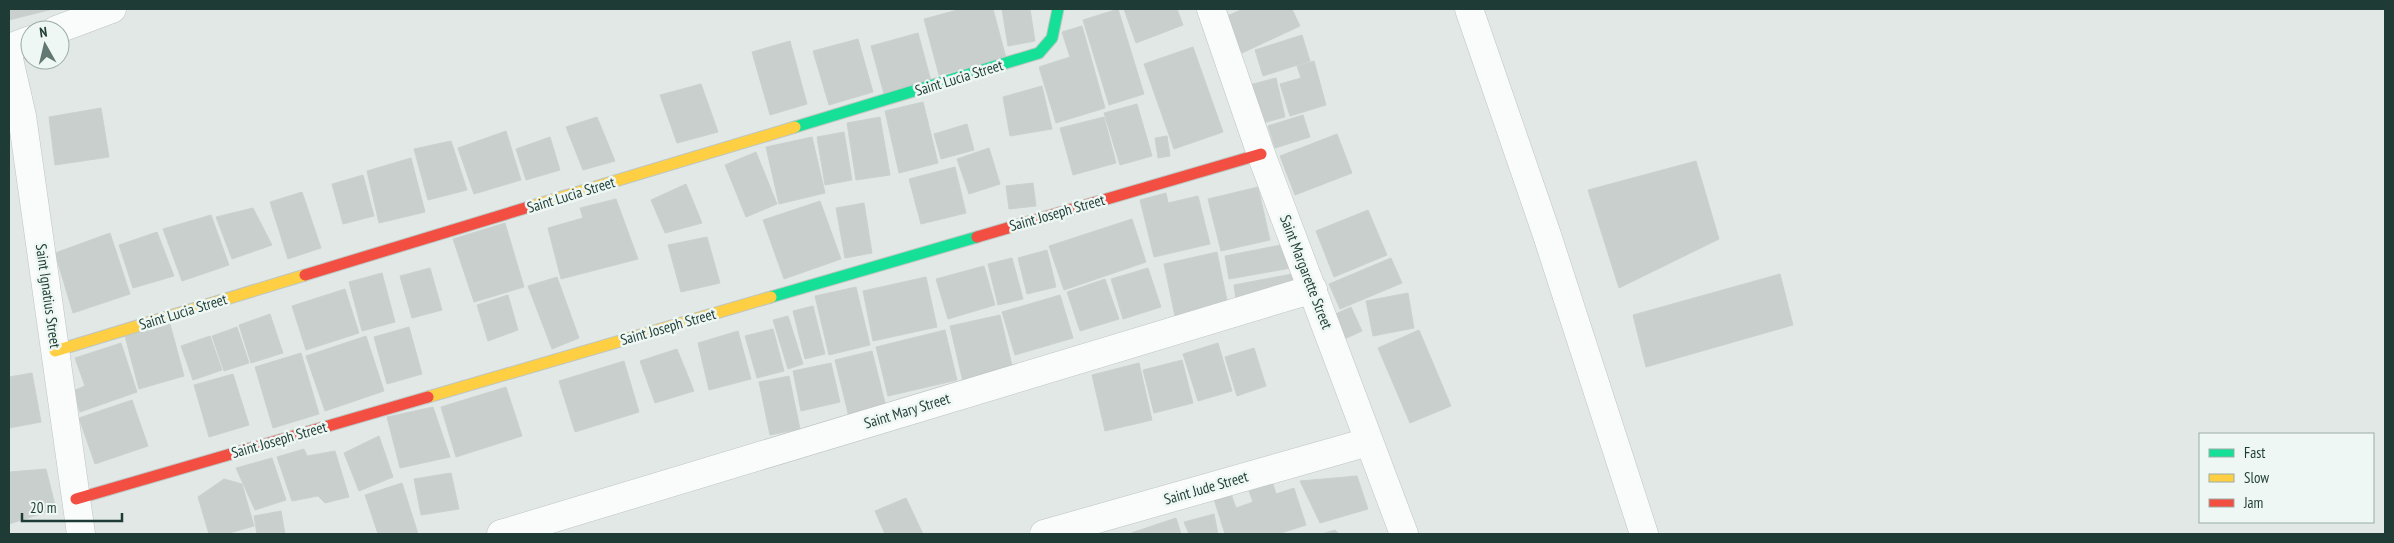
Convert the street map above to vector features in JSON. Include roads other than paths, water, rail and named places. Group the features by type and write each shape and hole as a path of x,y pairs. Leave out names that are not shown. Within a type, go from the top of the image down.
{"street":[{"path":"70,25 112,9"},
{"name":"Saint Lucia Street","path":"55,351 1039,54 1052,38 1058,9"},
{"name":"Saint Margarette Street","path":"1211,9 1261,154 1404,534"},
{"path":"1469,9 1544,226 1644,534"},
{"name":"Saint Ignatius Street","path":"9,59 22,116 81,534"},
{"name":"Saint Joseph Street","path":"76,500 1261,154"},
{"name":"Saint Mary Street","path":"501,534 1313,289"},
{"name":"Saint Jude Street","path":"1044,534 1368,442"}]}
